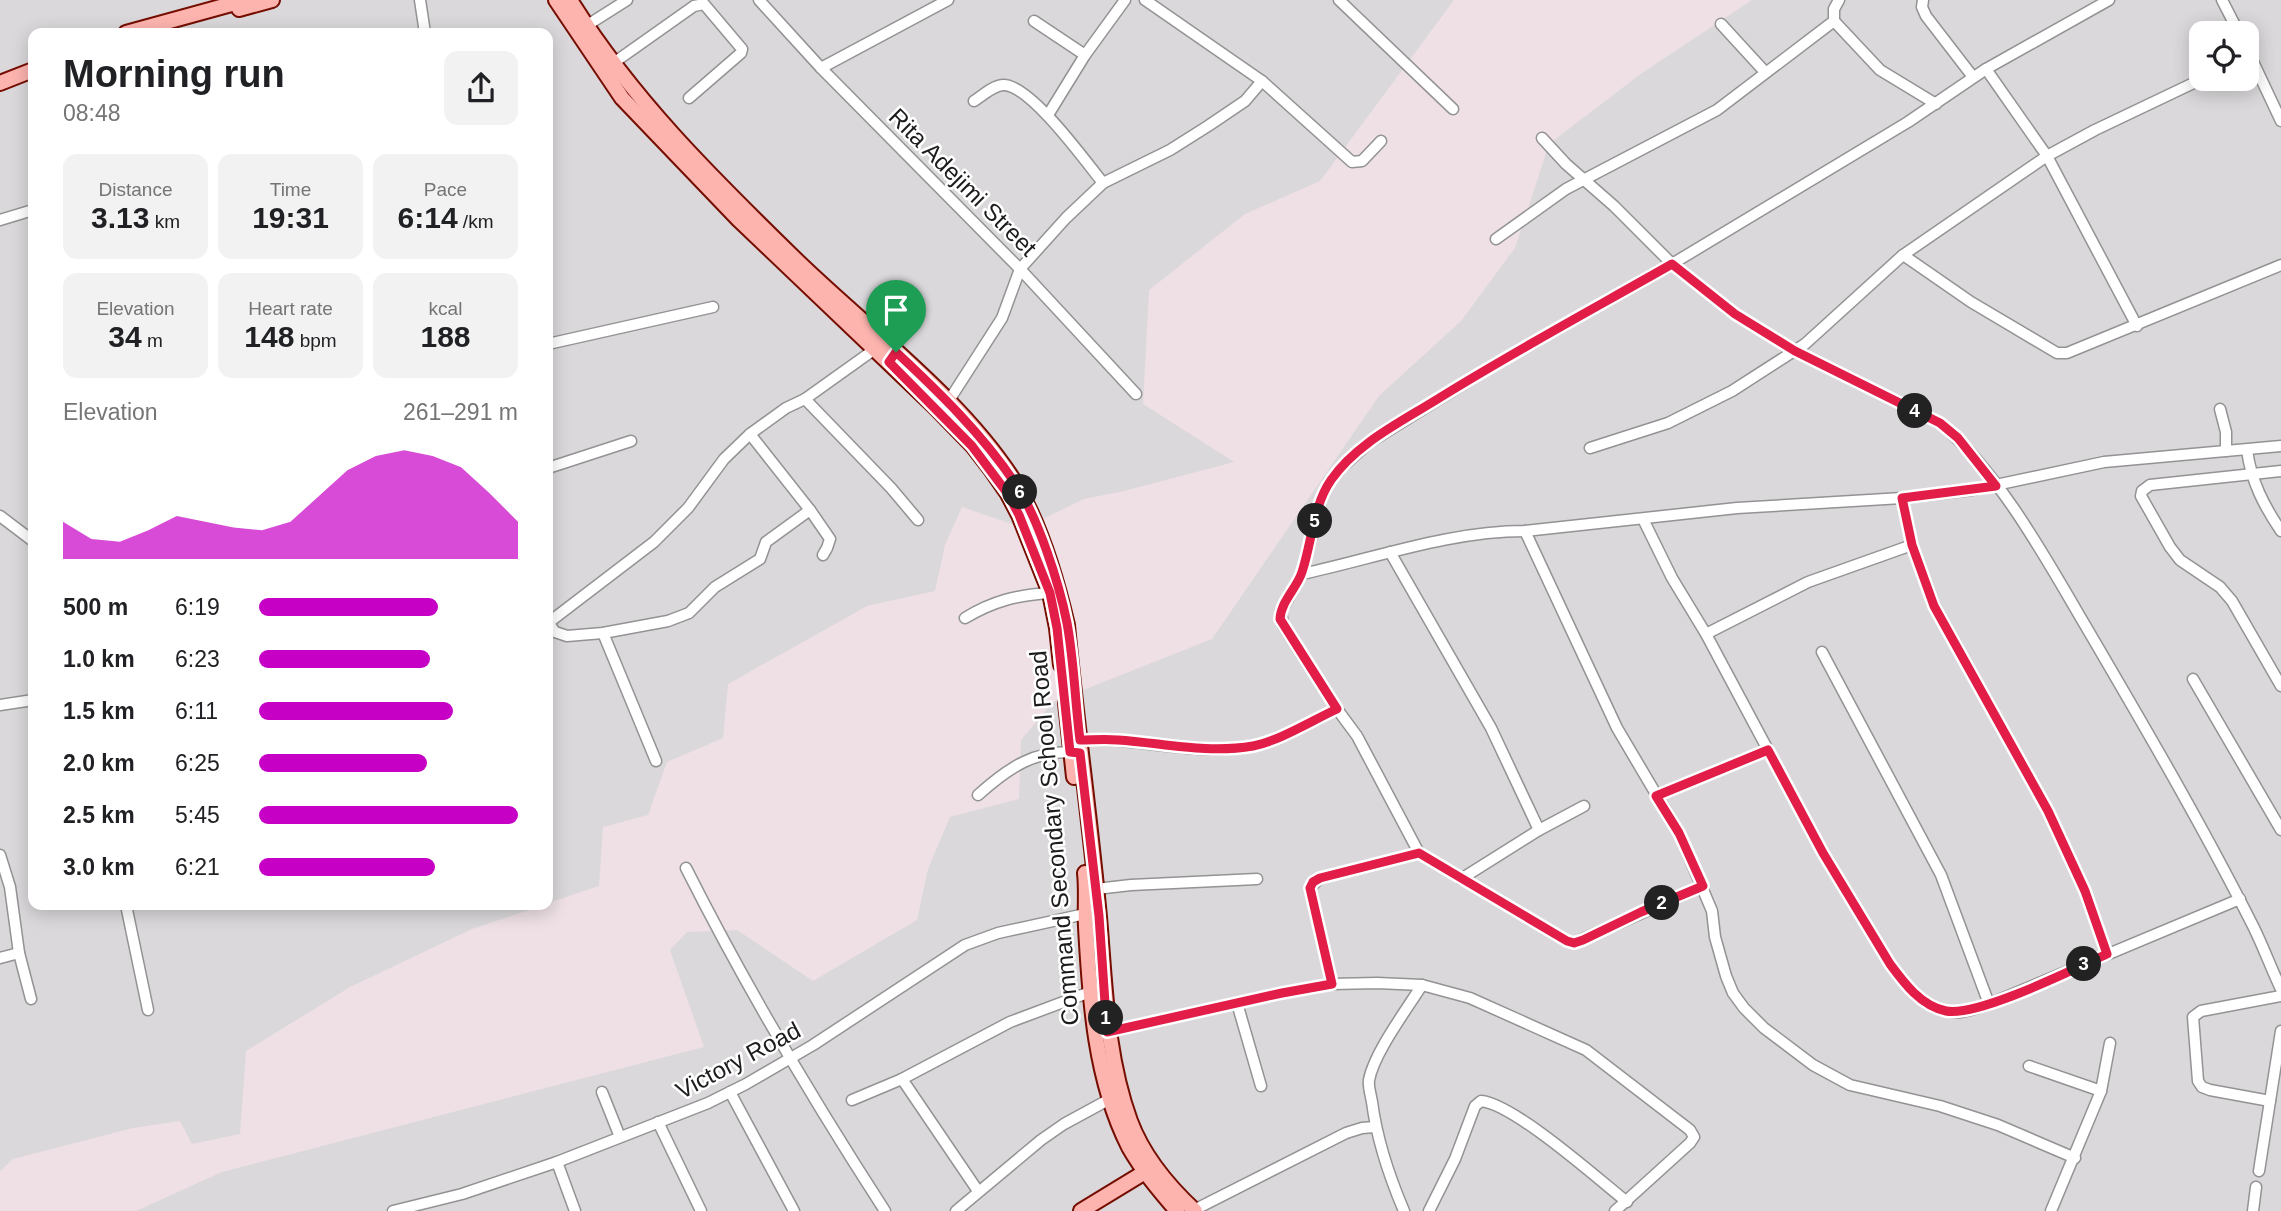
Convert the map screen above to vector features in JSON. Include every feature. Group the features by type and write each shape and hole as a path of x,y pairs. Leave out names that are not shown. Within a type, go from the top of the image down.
{"main road":[{"path":"139,28 196,7 246,0"},
{"path":"171,28 272,0"},
{"path":"556,0 622,97 738,219 875,349 893,357 948,402 971,427 1016,485 1029,510 1054,598"},
{"path":"570,0 612,64 675,138 893,357 972,446 1008,494 1054,598"},
{"path":"0,74 28,63"},
{"path":"0,83 28,72"},
{"name":"Command Secondary School Road","path":"1054,598 1062,627 1075,746 1086,886 1090,992 1096,1033 1110,1099 1125,1137 1145,1172 1177,1211"},
{"name":"Command Secondary School Road","path":"1075,746 1096,889 1107,1032 1130,1121 1140,1144 1156,1169 1195,1210"},
{"path":"1081,1211 1145,1172"}],"street":[{"path":"420,0 424,28"},
{"path":"586,26 626,0"},
{"name":"Rita Adejimi Street","path":"759,0 821,68 1020,268 1136,394"},
{"path":"821,68 948,0"},
{"path":"1048,115 1085,55 1125,0"},
{"path":"1145,0 1262,81 1352,162 1362,161 1381,141"},
{"path":"1339,0 1453,109"},
{"path":"1923,0 1922,8 1926,16 1973,78"},
{"path":"1703,886 1574,943 1419,853 1357,736 1280,619 1281,611 1302,574 1321,500 1329,482 1370,442 1484,371 1672,264 1936,104 1986,69 2109,0"},
{"path":"2221,0 2232,21"},
{"path":"1834,3 1834,21 1881,70 1936,104"},
{"path":"612,64 694,5 704,4 743,49 689,98"},
{"path":"1496,239 1566,189 1717,110 1834,21"},
{"path":"1034,22 1085,55"},
{"path":"1721,24 1765,72"},
{"path":"1986,69 2047,156 2137,326"},
{"path":"2259,76 2281,121"},
{"path":"948,402 1002,318 1020,268 1066,218 1103,183 1170,150 1208,126 1245,101 1262,81"},
{"path":"974,102 993,88 1003,85 1015,88 1048,115 1103,183"},
{"path":"1590,448 1668,423 1732,391 1795,351 1903,255 2047,156 2189,85"},
{"path":"1542,138 1672,264 1735,314 1795,351 1940,423 1958,438 2035,541 2146,729 2239,899 2267,953 2281,989"},
{"path":"0,220 28,212"},
{"path":"1903,255 1971,302 2057,353 2067,353 2137,326 2281,265"},
{"path":"553,343 713,307"},
{"path":"553,619 654,542 688,508 724,459 750,434 875,349"},
{"path":"805,399 891,488 918,520"},
{"path":"2220,409 2226,432 2226,451"},
{"path":"750,434 830,539 823,555"},
{"path":"553,466 631,441"},
{"path":"1302,574 1491,531 1525,531 1737,508 1902,498 1996,486 2104,462 2281,446"},
{"path":"2247,450 2250,475 2269,514 2281,531"},
{"path":"2281,471 2150,485 2145,487 2141,496 2180,559 2220,587 2232,601 2281,686"},
{"path":"1902,498 1912,545 1934,606 2048,811 2085,891 2107,954"},
{"path":"553,629 562,635 603,633 657,624 689,613 715,587 760,559 766,541 810,510"},
{"path":"0,516 28,537"},
{"path":"1643,519 1672,578 1706,634 1823,853 1902,981 1919,998 1945,1011 1962,1012 1989,1004 2239,899"},
{"path":"1525,531 1617,728 1679,833 1712,911 1715,937 1733,993 1744,1008 1764,1028 1813,1065 1850,1085 1940,1107 1998,1125 2075,1158"},
{"path":"1706,634 1808,582 1912,545"},
{"path":"1390,552 1491,728 1539,830"},
{"path":"965,618 982,607 1006,598 1054,598"},
{"path":"603,633 656,761"},
{"path":"1822,652 1941,875 1989,1004"},
{"path":"2193,679 2281,830"},
{"path":"0,705 28,701"},
{"path":"978,795 1004,772 1042,754 1075,746 1117,740 1192,749 1255,746 1337,709"},
{"path":"1656,796 1768,750"},
{"path":"1461,879 1539,830 1584,807"},
{"path":"1332,984 1310,888 1313,882 1419,853"},
{"path":"0,855 10,887 19,953 31,999"},
{"path":"686,868 730,955 790,1059 885,1211"},
{"path":"1096,889 1257,879"},
{"path":"127,910 148,1010"},
{"name":"Victory Road","path":"393,1211 462,1194 557,1162 708,1104 790,1059 965,945 998,933 1085,914"},
{"path":"0,958 19,953"},
{"path":"1107,1032 1332,984 1422,985 1470,998 1586,1050 1690,1130 1694,1137 1690,1143 1615,1211"},
{"path":"1405,1211 1391,1180 1375,1127 1369,1083 1392,1033 1422,985"},
{"path":"852,1100 902,1079 1010,1022 1090,992"},
{"path":"2270,1101 2202,1087 2198,1081 2193,1017 2201,1011 2281,996"},
{"path":"1237,1003 1261,1086"},
{"path":"2259,1171 2281,1031"},
{"path":"2051,1211 2101,1091 2110,1043"},
{"path":"2029,1066 2101,1091"},
{"path":"902,1079 978,1191"},
{"path":"603,1091 620,1137"},
{"path":"730,1092 794,1211"},
{"path":"956,1211 1015,1160 1063,1124 1110,1099"},
{"path":"1429,1211 1455,1159 1475,1106 1481,1101 1517,1115 1627,1202"},
{"path":"658,1122 701,1211"},
{"path":"1195,1210 1346,1133 1375,1127"},
{"path":"557,1162 575,1211"},
{"path":"2253,1211 2256,1187"}],"shaded area":[{"path":"0,0 1454,0 1320,181 1245,214 1149,290 1143,404 1234,462 1084,499 1024,528 962,507 945,545 935,591 867,606 728,684 723,738 667,762 648,815 603,827 599,886 553,901 553,28 28,28 28,910 529,910 472,929 350,987 246,1051 240,1134 192,1144 180,1121 133,1128 13,1159 0,1171"},
{"path":"1752,0 2281,0 2281,1211 136,1211 222,1172 704,1047 670,950 687,932 737,930 813,981 917,920 928,869 950,817 1019,799 1021,740 1053,702 1212,639 1379,396 1461,321 1515,248 1549,144 1642,73"}],"route":[{"path":"1672,264 1735,314 1795,351 1940,423 1958,438 1996,486 1902,498 1912,545 1934,606 2048,811 2085,891 2107,954 2048,981 1962,1012 1945,1011 1931,1006 1902,981 1890,964 1840,883 1768,750 1656,796 1679,833 1703,886 1583,940 1574,943 1567,941 1419,853 1313,882 1310,888 1332,984 1107,1032 1099,916 1086,796 1080,753 1070,752 1057,628 1050,593 1008,494 972,446 889,362 896,352 971,427 1016,485 1029,510 1060,594 1067,625 1080,740 1117,740 1192,749 1255,746 1337,709 1280,619 1281,611 1302,574 1321,500 1329,482 1341,468 1370,442 1408,418 1494,365 1672,264"}]}
